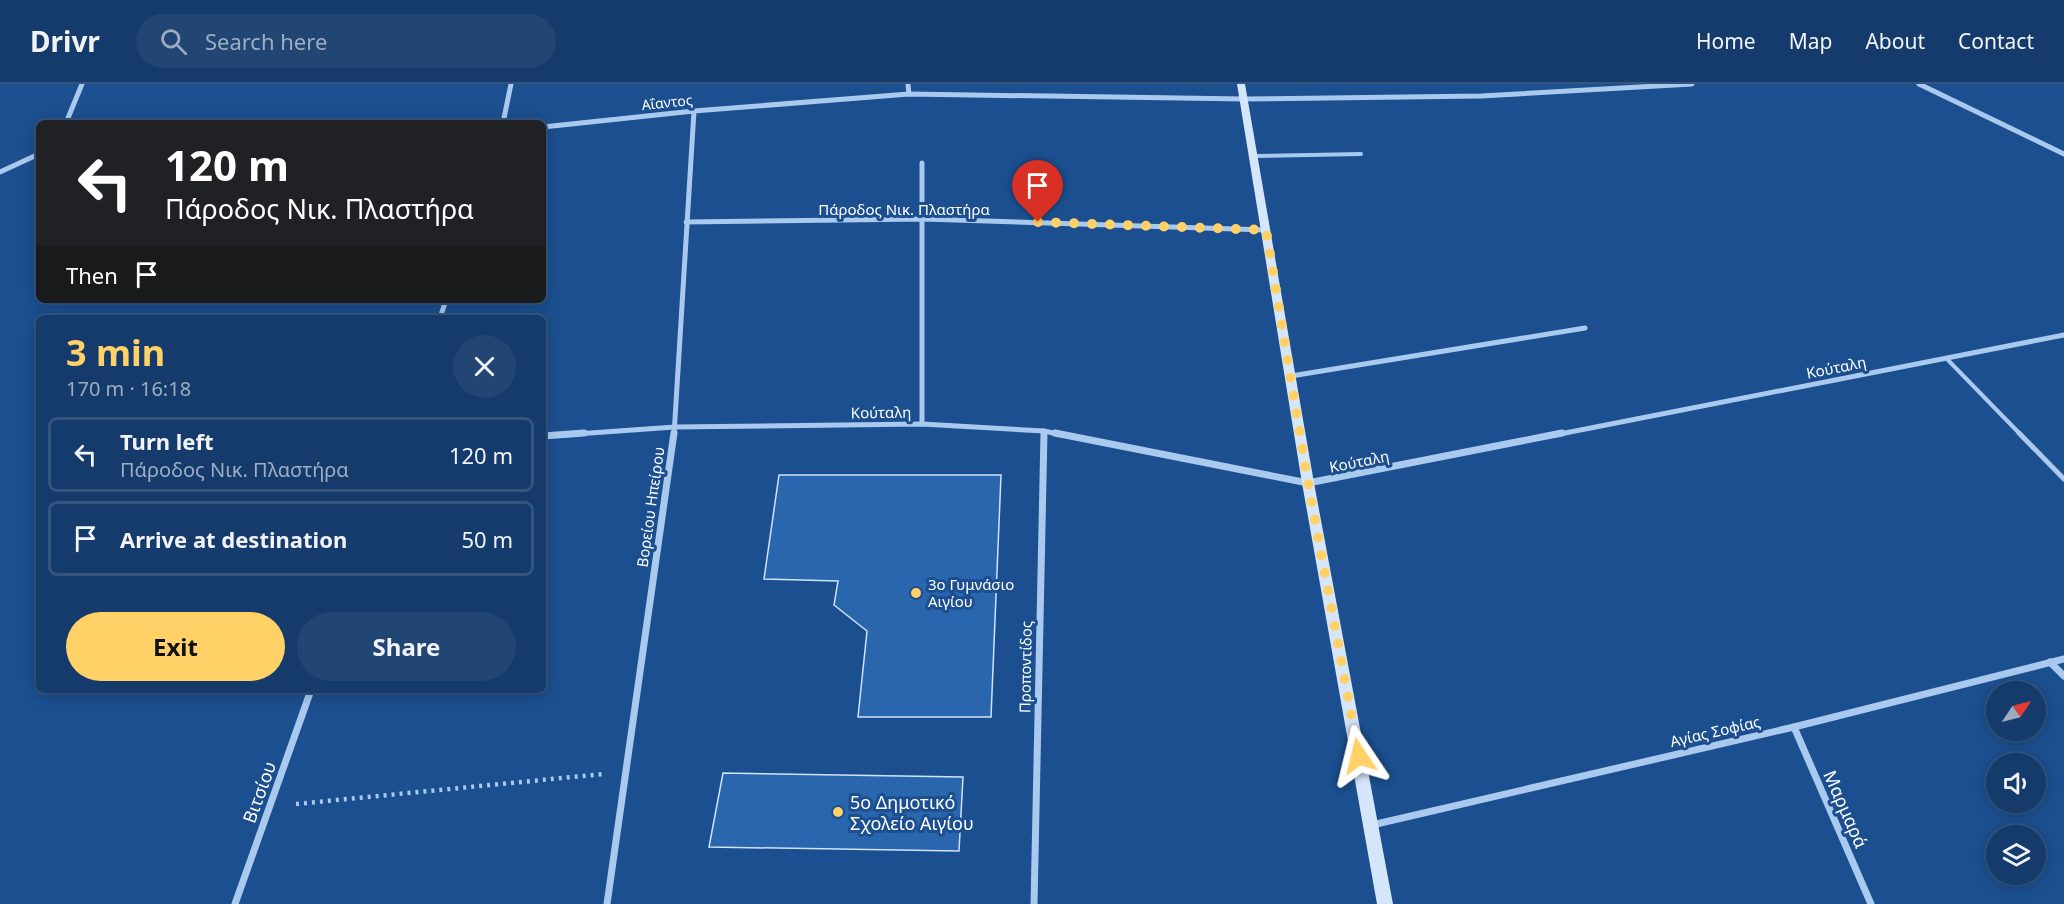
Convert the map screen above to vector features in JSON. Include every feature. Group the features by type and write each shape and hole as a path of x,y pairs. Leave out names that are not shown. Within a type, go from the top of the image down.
{"main road":[{"path":"1241,84 1292,376 1308,483 1385,904"}],"street":[{"path":"67,120 82,84"},
{"path":"504,120 511,84"},
{"path":"908,84 909,94"},
{"name":"Αΐαντος","path":"546,127 694,111 909,94 1244,99 1481,96 1692,84"},
{"path":"1919,84 2064,154"},
{"name":"Βορείου Ηπείρου","path":"607,904 675,428 694,111"},
{"path":"0,172 36,155"},
{"path":"922,163 924,219 922,424"},
{"name":"Πάροδος Νικ. Πλαστήρα","path":"686,222 924,219 1266,230"},
{"path":"1292,376 1585,328"},
{"name":"Κούταλη","path":"546,436 675,428 922,424 1044,431 1308,483 2064,335"},
{"name":"Προποντίδος","path":"1034,904 1044,431"},
{"name":"Αγίας Σοφίας","path":"1372,825 1794,727 2064,658"},
{"path":"2050,662 2064,676"},
{"name":"Βιτσίου","path":"235,904 310,693"},
{"name":"Μαρμαρά","path":"1794,727 1871,904"}],"lane":[{"path":"1254,156 1361,154"},
{"path":"1946,358 2064,479"}],"path":[{"path":"269,806 627,772"}],"building":[{"name":"3ο Γυμνάσιο Αιγίου","path":"779,475 1001,475 991,717 858,717 867,631 834,605 838,581 764,579"},
{"name":"5ο Δημοτικό Σχολείο Αιγίου","path":"723,773 963,777 959,851 709,847"}],"place":[{"name":"3ο Γυμνάσιο Αιγίου","path":"916,593"},
{"name":"5ο Δημοτικό Σχολείο Αιγίου","path":"838,812"}],"route":[{"path":"1038,222 1266,230 1308,483 1359,756"}]}
